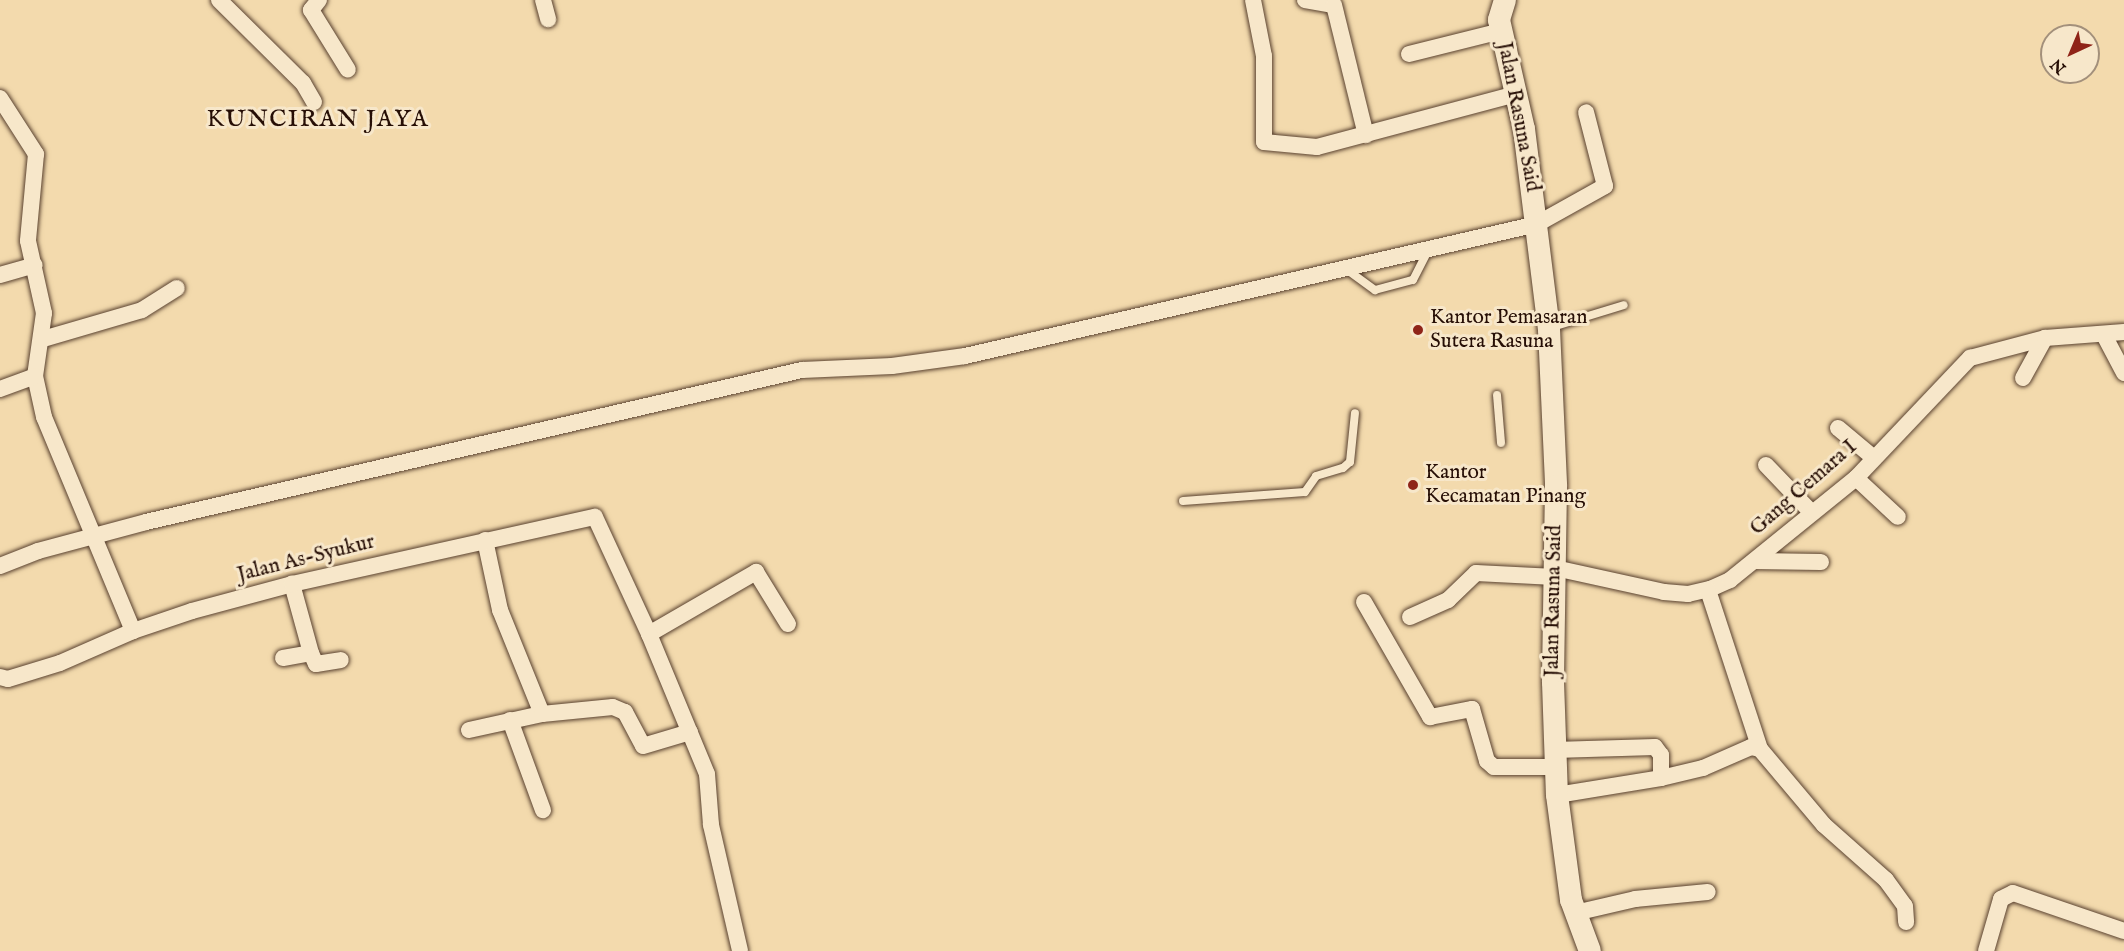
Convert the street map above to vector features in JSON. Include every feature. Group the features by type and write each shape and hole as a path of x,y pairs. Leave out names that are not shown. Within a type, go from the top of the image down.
{"main road":[{"name":"Jalan Rasuna Said","path":"1505,0 1500,8 1500,31 1515,94 1538,224 1549,328 1556,486 1554,759 1557,795 1575,913 1590,951"}],"street":[{"path":"219,0 303,83 314,102"},
{"path":"319,0 311,10 348,70"},
{"path":"543,0 548,19"},
{"path":"1253,0 1264,56 1264,142 1317,147 1515,94"},
{"path":"1305,0 1334,5 1366,135"},
{"path":"1409,54 1500,31"},
{"path":"0,98 36,154 28,241 44,313 43,339 35,376 44,417 133,631"},
{"path":"0,566 93,536 802,370 892,366 965,356 1538,224 1605,186 1586,112"},
{"path":"0,275 35,265"},
{"path":"43,339 142,310 177,288"},
{"name":"Gang Cemara I","path":"1410,617 1448,600 1476,573 1555,573 1664,592 1708,590 1730,580 1856,478 1970,358 2045,338 2124,332"},
{"path":"2104,334 2124,373"},
{"path":"2023,378 2045,338"},
{"path":"0,389 35,376"},
{"path":"1838,428 1874,458"},
{"path":"1766,465 1812,513"},
{"path":"1856,478 1898,518"},
{"name":"Jalan As-Syukur","path":"0,677 8,679 60,663 133,631 292,584 595,517 650,634 707,774 711,825 740,951"},
{"path":"484,540 500,610 542,714"},
{"path":"1754,561 1821,562"},
{"path":"650,634 756,572 788,624"},
{"path":"292,584 316,664 341,660"},
{"path":"1708,590 1760,749 1824,825 1886,880 1905,906 1906,922"},
{"path":"1364,602 1430,717 1472,709 1487,761 1494,767 1655,747 1661,755 1661,778"},
{"path":"283,658 311,653"},
{"path":"469,730 542,714 613,708 625,712 643,746 690,732"},
{"path":"510,720 543,810"},
{"path":"1557,795 1661,778 1703,768 1752,747 1760,749"},
{"path":"1575,913 1635,900 1708,892"},
{"path":"1986,951 2001,899 2013,893 2124,930"}],"lane":[{"path":"1346,268 1375,291 1413,280 1430,249"},
{"path":"1549,328 1624,306"},
{"path":"1497,394 1501,443"},
{"path":"1183,501 1305,492 1316,476 1343,468 1350,462 1355,413"}],"place":[{"name":"Kantor Pemasaran Sutera Rasuna","path":"1418,330"},
{"name":"Kantor Kecamatan Pinang","path":"1413,485"}],"district":[{"name":"KUNCIRAN JAYA","path":"318,120"}]}
